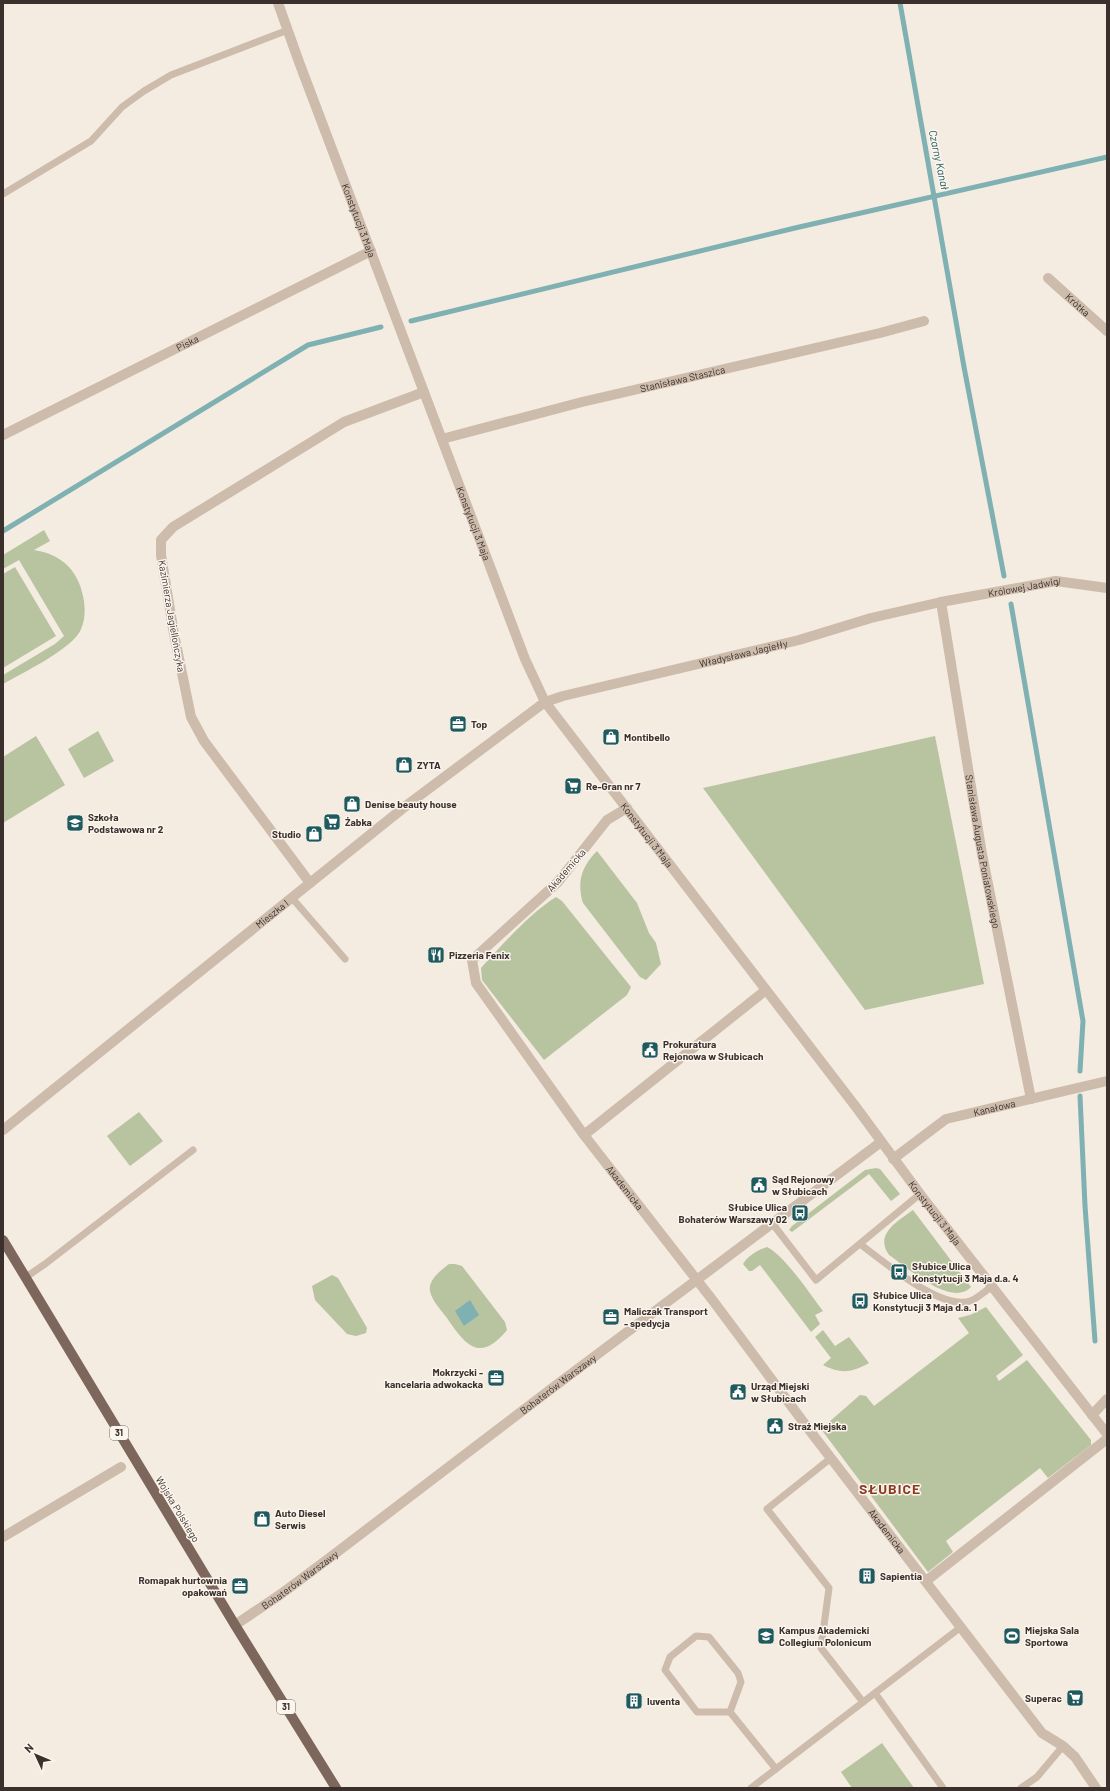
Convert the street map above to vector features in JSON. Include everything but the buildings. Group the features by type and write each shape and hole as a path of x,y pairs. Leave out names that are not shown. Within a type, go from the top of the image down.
{"main road":[{"name":"Wojska Polskiego","path":"3,1240 235,1625 336,1788"}],"street":[{"name":"Konstytucji 3 Maja","path":"278,3 424,392 531,672 545,702 920,1194 1107,1434"},
{"name":"Piska","path":"3,436 371,251"},
{"name":"Krótka","path":"1048,278 1107,331"},
{"name":"Stanisława Staszica","path":"442,439 582,402 880,333 924,321"},
{"name":"Kazimierza Jagiellończyka","path":"310,883 204,741 191,717 174,634 161,555 162,540 173,528 344,422 424,392"},
{"name":"Królowej Jadwigi","path":"941,602 1056,581 1107,588"},
{"name":"Władysława Jagiełły","path":"545,702 563,696 799,640 871,618 941,602"},
{"name":"Stanisława Augusta Poniatowskiego","path":"941,602 982,854 1031,1099"},
{"name":"Mieszka I","path":"3,1130 407,805 545,702"},
{"name":"Akademicka","path":"627,808 607,820 558,882 472,960 476,983 584,1135 697,1280 831,1458 1042,1733 1064,1746 1075,1757 1096,1788"},
{"path":"584,1135 766,990"},
{"name":"Kanałowa","path":"894,1159 946,1119 1107,1081"},
{"name":"Bohaterów Warszawy","path":"235,1625 281,1594 328,1559 549,1390 881,1142"},
{"path":"1092,1414 1107,1400"},
{"path":"926,1582 1107,1438"},
{"path":"3,1538 121,1467"}],"lane":[{"path":"3,194 91,141 122,107 144,91 171,75 288,30"},
{"path":"292,898 345,959"},
{"path":"26,1277 193,1150"},
{"path":"772,1223 816,1280 920,1194"},
{"path":"860,1244 925,1290 944,1300 959,1303 970,1301 993,1286"},
{"path":"831,1458 767,1509 829,1588 821,1648 863,1702"},
{"path":"751,1788 961,1627"},
{"path":"696,1636 709,1637 738,1673 741,1682 730,1712 696,1712 665,1670 670,1657 696,1636"},
{"path":"875,1693 943,1788"},
{"path":"730,1712 776,1769"},
{"path":"1021,1788 1037,1777 1064,1746"}],"green space":[{"path":"44,530 50,541 34,550 55,556 67,565 76,576 83,595 85,608 84,621 79,633 65,647 44,661 3,684 3,675 55,644 64,636 19,560 3,569 3,555"},
{"path":"15,567 56,636 3,668 3,574"},
{"path":"98,731 114,761 84,778 68,749"},
{"path":"36,736 65,785 3,823 3,757"},
{"path":"935,736 984,984 865,1010 703,788"},
{"path":"597,851 637,903 649,933 656,943 661,964 646,980 640,977 583,903 580,888 582,875 587,863"},
{"path":"556,897 562,901 631,987 627,995 544,1060 482,980 481,968 526,921"},
{"path":"139,1112 163,1141 130,1166 107,1136"},
{"path":"876,1168 880,1169 900,1194 891,1201 869,1174 792,1232 789,1230 792,1226 865,1170"},
{"path":"913,1210 971,1287 962,1292 952,1293 941,1289 918,1276 889,1255 884,1241 886,1234 895,1224"},
{"path":"767,1247 782,1258 823,1311 815,1315 820,1324 811,1332 760,1265 752,1271 749,1271 743,1264 748,1258"},
{"path":"449,1264 462,1266 505,1322 507,1330 489,1346 481,1348 474,1347 467,1343 454,1328 433,1298 430,1291 431,1283 442,1269"},
{"path":"332,1275 338,1278 367,1328 366,1333 356,1336 347,1334 315,1300 312,1286"},
{"path":"986,1307 1023,1355 996,1376 999,1381 1027,1360 1091,1440 1091,1445 1048,1478 1040,1468 946,1541 953,1552 928,1572 821,1429 860,1395 866,1396 874,1406 969,1333 958,1318 970,1315"},
{"path":"823,1330 835,1346 849,1337 869,1363 857,1369 846,1371 835,1370 823,1365 831,1358 815,1337"},
{"path":"882,1743 914,1788 852,1788 841,1772"}],"water":[{"path":"470,1300 479,1315 464,1326 455,1311"}],"waterway":[{"name":"Czarny Kanał","path":"900,3 964,367 1004,576"},
{"name":"Czarny Kanał","path":"411,321 795,228 1107,157"},
{"path":"3,531 308,345 381,327"},
{"path":"1011,604 1083,1021 1080,1071"},
{"path":"1080,1096 1085,1206 1095,1341"}],"place":[{"name":"Top","path":"458,724"},
{"name":"Montibello","path":"611,737"},
{"name":"ZYTA","path":"404,765"},
{"name":"Re-Gran nr 7","path":"573,786"},
{"name":"Denise beauty house","path":"352,804"},
{"name":"Żabka","path":"332,822"},
{"name":"Szkoła Podstawowa nr 2","path":"75,823"},
{"name":"Studio","path":"314,834"},
{"name":"Pizzeria Fenix","path":"436,955"},
{"name":"Prokuratura Rejonowa w Słubicach","path":"650,1050"},
{"name":"Sąd Rejonowy w Słubicach","path":"759,1185"},
{"name":"Słubice Ulica Bohaterów Warszawy 02","path":"800,1213"},
{"name":"Słubice Ulica Konstytucji 3 Maja d.a. 4","path":"899,1272"},
{"name":"Słubice Ulica Konstytucji 3 Maja d.a. 1","path":"860,1301"},
{"name":"Maliczak Transport - spedycja","path":"611,1317"},
{"name":"Mokrzycki - kancelaria adwokacka","path":"496,1378"},
{"name":"Urząd Miejski w Słubicach","path":"738,1392"},
{"name":"Straż Miejska","path":"775,1426"},
{"name":"Auto Diesel Serwis","path":"262,1519"},
{"name":"Sapientia","path":"867,1576"},
{"name":"Romapak hurtownia opakowań","path":"240,1586"},
{"name":"Kampus Akademicki Collegium Polonicum","path":"766,1636"},
{"name":"Miejska Sala Sportowa","path":"1012,1636"},
{"name":"Superac","path":"1075,1698"},
{"name":"Iuventa","path":"634,1701"}],"district":[{"name":"SŁUBICE","path":"890,1489"}]}
